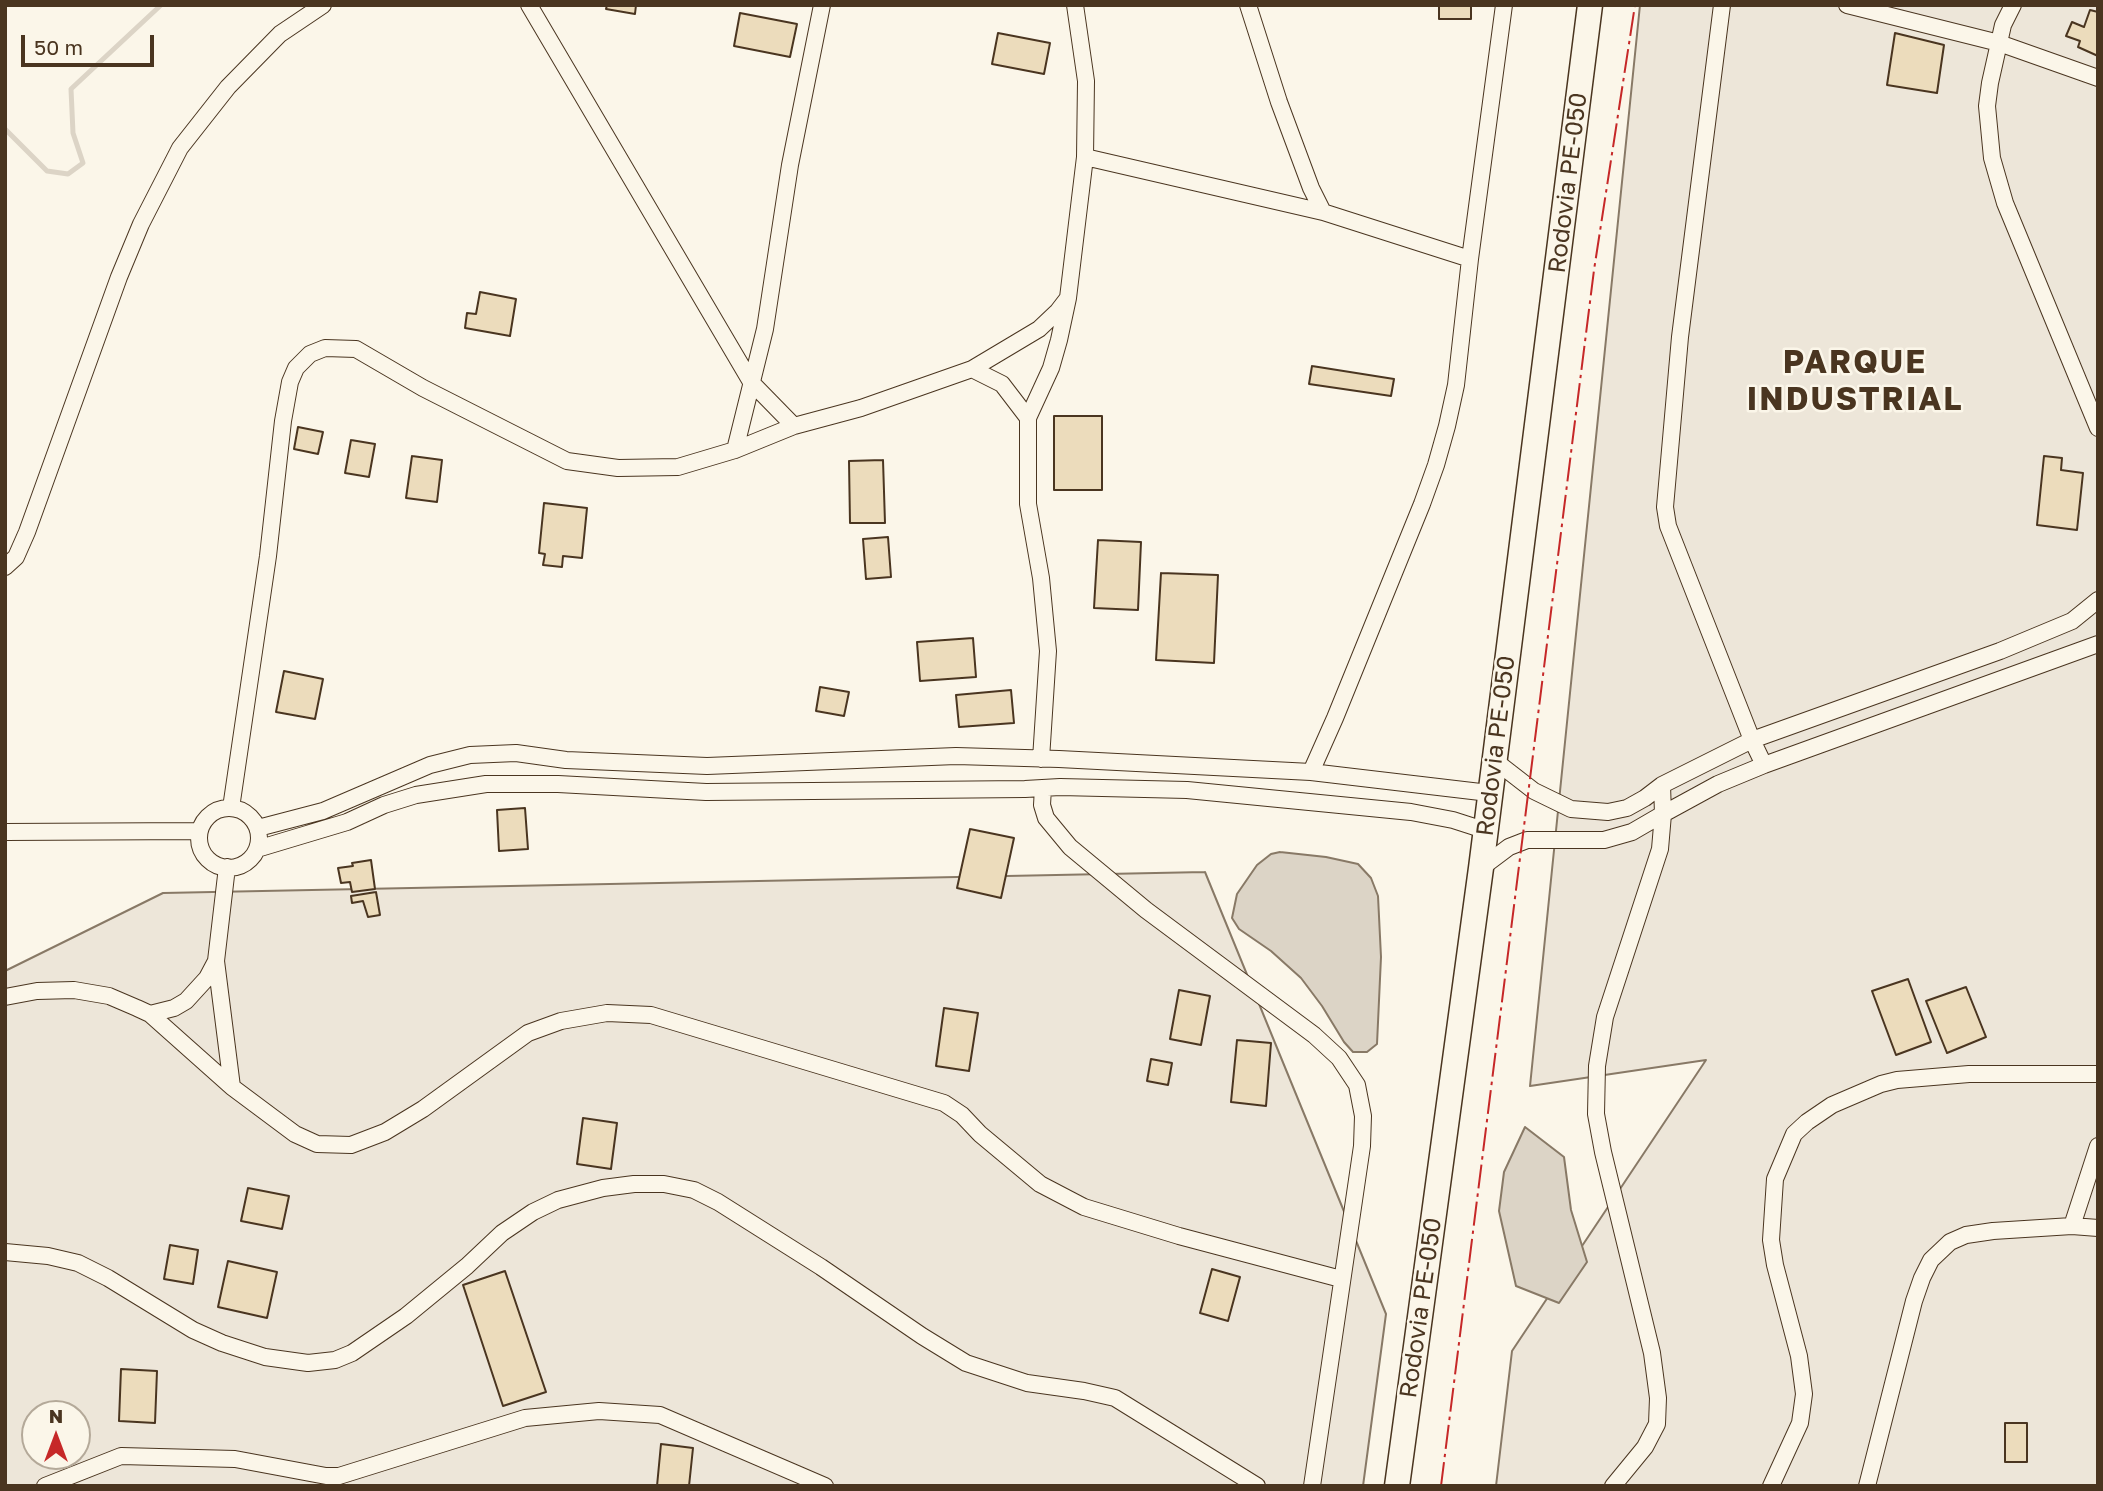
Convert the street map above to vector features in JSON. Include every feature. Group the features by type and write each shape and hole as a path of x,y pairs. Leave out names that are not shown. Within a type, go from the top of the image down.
{"main road":[{"name":"Rodovia PE-050","path":"1397,1486 1481,868 1591,5"}],"street":[{"path":"5,567 16,557 27,532 141,224 180,148 228,88 280,34 323,5"},
{"path":"529,5 751,382 794,426"},
{"path":"735,450 765,329 790,166 822,5"},
{"path":"1041,759 1048,651 1041,578 1028,504 1028,418 1051,368 1068,298 1085,157 1086,81 1075,5"},
{"path":"1248,5 1279,102 1323,212"},
{"path":"1311,772 1436,466 1456,385 1504,5"},
{"path":"1722,5 1680,337 1665,507 1668,526 1764,765"},
{"path":"1847,5 1999,43 2098,78"},
{"path":"2013,5 2003,25 1987,106 1992,158 2005,203 2098,428"},
{"path":"1085,157 1323,212 1470,259"},
{"path":"231,808 268,556 283,421 290,382 296,368 310,354 325,348 356,349 423,388 567,461 592,466 647,470 678,467 735,450 794,426 861,408 972,369 1039,328 1068,298"},
{"path":"972,369 1002,384 1028,418"},
{"path":"1494,760 1534,791 1571,809 1608,812 1627,808 1662,785 1752,740 2000,651 2072,621 2098,600"},
{"path":"1481,868 1509,847 1527,840 1618,838 1718,784 1764,765 2098,644"},
{"path":"1898,687 1907,715"},
{"path":"258,828 323,811 430,765 470,755 516,753 566,760 707,766 956,756 1059,759 1311,772 1489,793"},
{"path":"1024,758 1024,789"},
{"path":"1059,759 1060,787"},
{"path":"1335,804 1340,775"},
{"path":"257,849 258,828 247,814 231,808 214,811 199,831 199,840 205,856 219,866 227,867 245,863 257,849 347,822 384,805 416,795 486,784 558,784 706,792 1060,787 1187,790 1411,813 1453,820 1485,830"},
{"path":"1411,813 1415,784"},
{"path":"1613,1486 1645,1447 1657,1423 1658,1398 1652,1353 1596,1114 1597,1066 1605,1017 1660,849 1662,785"},
{"path":"1043,788 1042,804 1046,818 1070,847 1146,910 1314,1035 1350,1072 1360,1098 1362,1136 1351,1228 1341,1279 1312,1486"},
{"path":"1564,839 1571,809"},
{"path":"5,832 199,831"},
{"path":"227,867 216,961 232,1087"},
{"path":"150,1014 174,1008 186,1000 207,978 216,961"},
{"path":"5,996 37,991 74,990 109,996 150,1014 232,1087 295,1134 317,1144 351,1145 385,1132 424,1110 528,1033 561,1021 607,1013 651,1015 944,1103 962,1115 980,1135 1040,1184 1084,1207 1179,1236 1341,1279"},
{"path":"1771,1486 1800,1423 1804,1394 1799,1356 1774,1265 1771,1240 1775,1179 1794,1134 1832,1105 1897,1080 1969,1074 2098,1074"},
{"path":"2072,1226 2098,1146"},
{"path":"5,1252 48,1256 78,1263 108,1278 193,1330 222,1343 265,1357 308,1363 335,1360 352,1353 406,1316 502,1233 533,1212 558,1200 603,1188 664,1184 694,1190 718,1202 967,1363 1027,1383 1115,1398 1256,1486"},
{"path":"1867,1486 1914,1301 1931,1260 1950,1242 1966,1235 2072,1226 2098,1228"},
{"path":"45,1486 121,1457 235,1459 339,1476 525,1418 599,1411 660,1415 825,1486"}],"shaded area":[{"path":"1640,5 2098,5 2098,1486 1496,1486 1512,1351 1706,1060 1530,1086"},
{"path":"1280,852 1358,864 1371,878 1378,896 1381,957 1377,1044 1367,1052 1353,1052 1301,978 1271,951 1239,929 1232,918 1237,894 1257,865 1271,854"},
{"path":"1205,872 1386,1314 1363,1486 5,1486 5,971 163,893"},
{"path":"1525,1127 1564,1157 1571,1210 1587,1262 1559,1303 1516,1286 1499,1211 1504,1172"}],"building":[{"path":"607,5 636,5 635,14 606,9"},
{"path":"1439,5 1471,5 1471,19 1439,19"},
{"path":"2090,10 2098,12 2098,56 2078,47 2080,41 2066,36 2072,22 2084,27"},
{"path":"740,13 797,24 790,57 734,46"},
{"path":"998,33 1050,43 1044,74 992,64"},
{"path":"1895,33 1944,45 1937,93 1887,85"},
{"path":"480,292 516,299 510,336 465,328 467,313 476,314"},
{"path":"1312,366 1394,379 1391,396 1309,384"},
{"path":"1054,416 1102,416 1102,490 1054,490"},
{"path":"298,427 323,432 318,454 294,449"},
{"path":"351,440 375,444 369,477 345,473"},
{"path":"412,456 442,460 437,502 406,498"},
{"path":"2044,456 2062,458 2061,470 2083,473 2077,530 2037,525"},
{"path":"883,460 885,523 850,523 849,461"},
{"path":"544,503 587,508 582,558 563,556 562,567 543,565 545,554 539,553"},
{"path":"888,537 891,577 866,579 863,539"},
{"path":"1098,540 1141,542 1138,610 1094,608"},
{"path":"1161,573 1218,575 1214,663 1156,660"},
{"path":"973,638 976,677 920,681 917,642"},
{"path":"284,671 323,679 315,719 276,712"},
{"path":"820,687 849,692 844,716 816,711"},
{"path":"1011,690 1014,723 959,727 956,695"},
{"path":"525,808 528,849 499,851 497,810"},
{"path":"970,829 1014,838 1001,898 957,888"},
{"path":"371,860 375,889 352,892 350,882 341,883 338,868"},
{"path":"376,892 380,915 368,917 363,901 352,903 351,896"},
{"path":"1908,979 1931,1042 1896,1055 1872,991"},
{"path":"1966,987 1986,1037 1947,1053 1926,1001"},
{"path":"1179,990 1210,996 1201,1045 1170,1039"},
{"path":"944,1008 978,1013 969,1071 936,1066"},
{"path":"1237,1040 1271,1043 1266,1106 1231,1102"},
{"path":"1151,1059 1172,1063 1168,1085 1147,1081"},
{"path":"583,1118 617,1123 611,1169 577,1164"},
{"path":"248,1188 289,1196 282,1229 241,1221"},
{"path":"170,1245 198,1250 193,1284 164,1279"},
{"path":"228,1261 277,1272 267,1318 218,1307"},
{"path":"1212,1269 1240,1277 1228,1321 1200,1313"},
{"path":"505,1271 546,1392 503,1406 463,1285"},
{"path":"121,1369 157,1371 155,1423 119,1421"},
{"path":"2005,1423 2027,1423 2027,1462 2005,1462"},
{"path":"661,1444 693,1448 689,1486 657,1486"}],"waterway":[{"path":"5,129 47,171 68,174 83,163 73,133 71,89 161,5"}],"power":[{"path":"1441,1486 1594,270 1635,5"}],"district":[{"name":"PARQUE INDUSTRIAL","path":"1855,382"}]}
